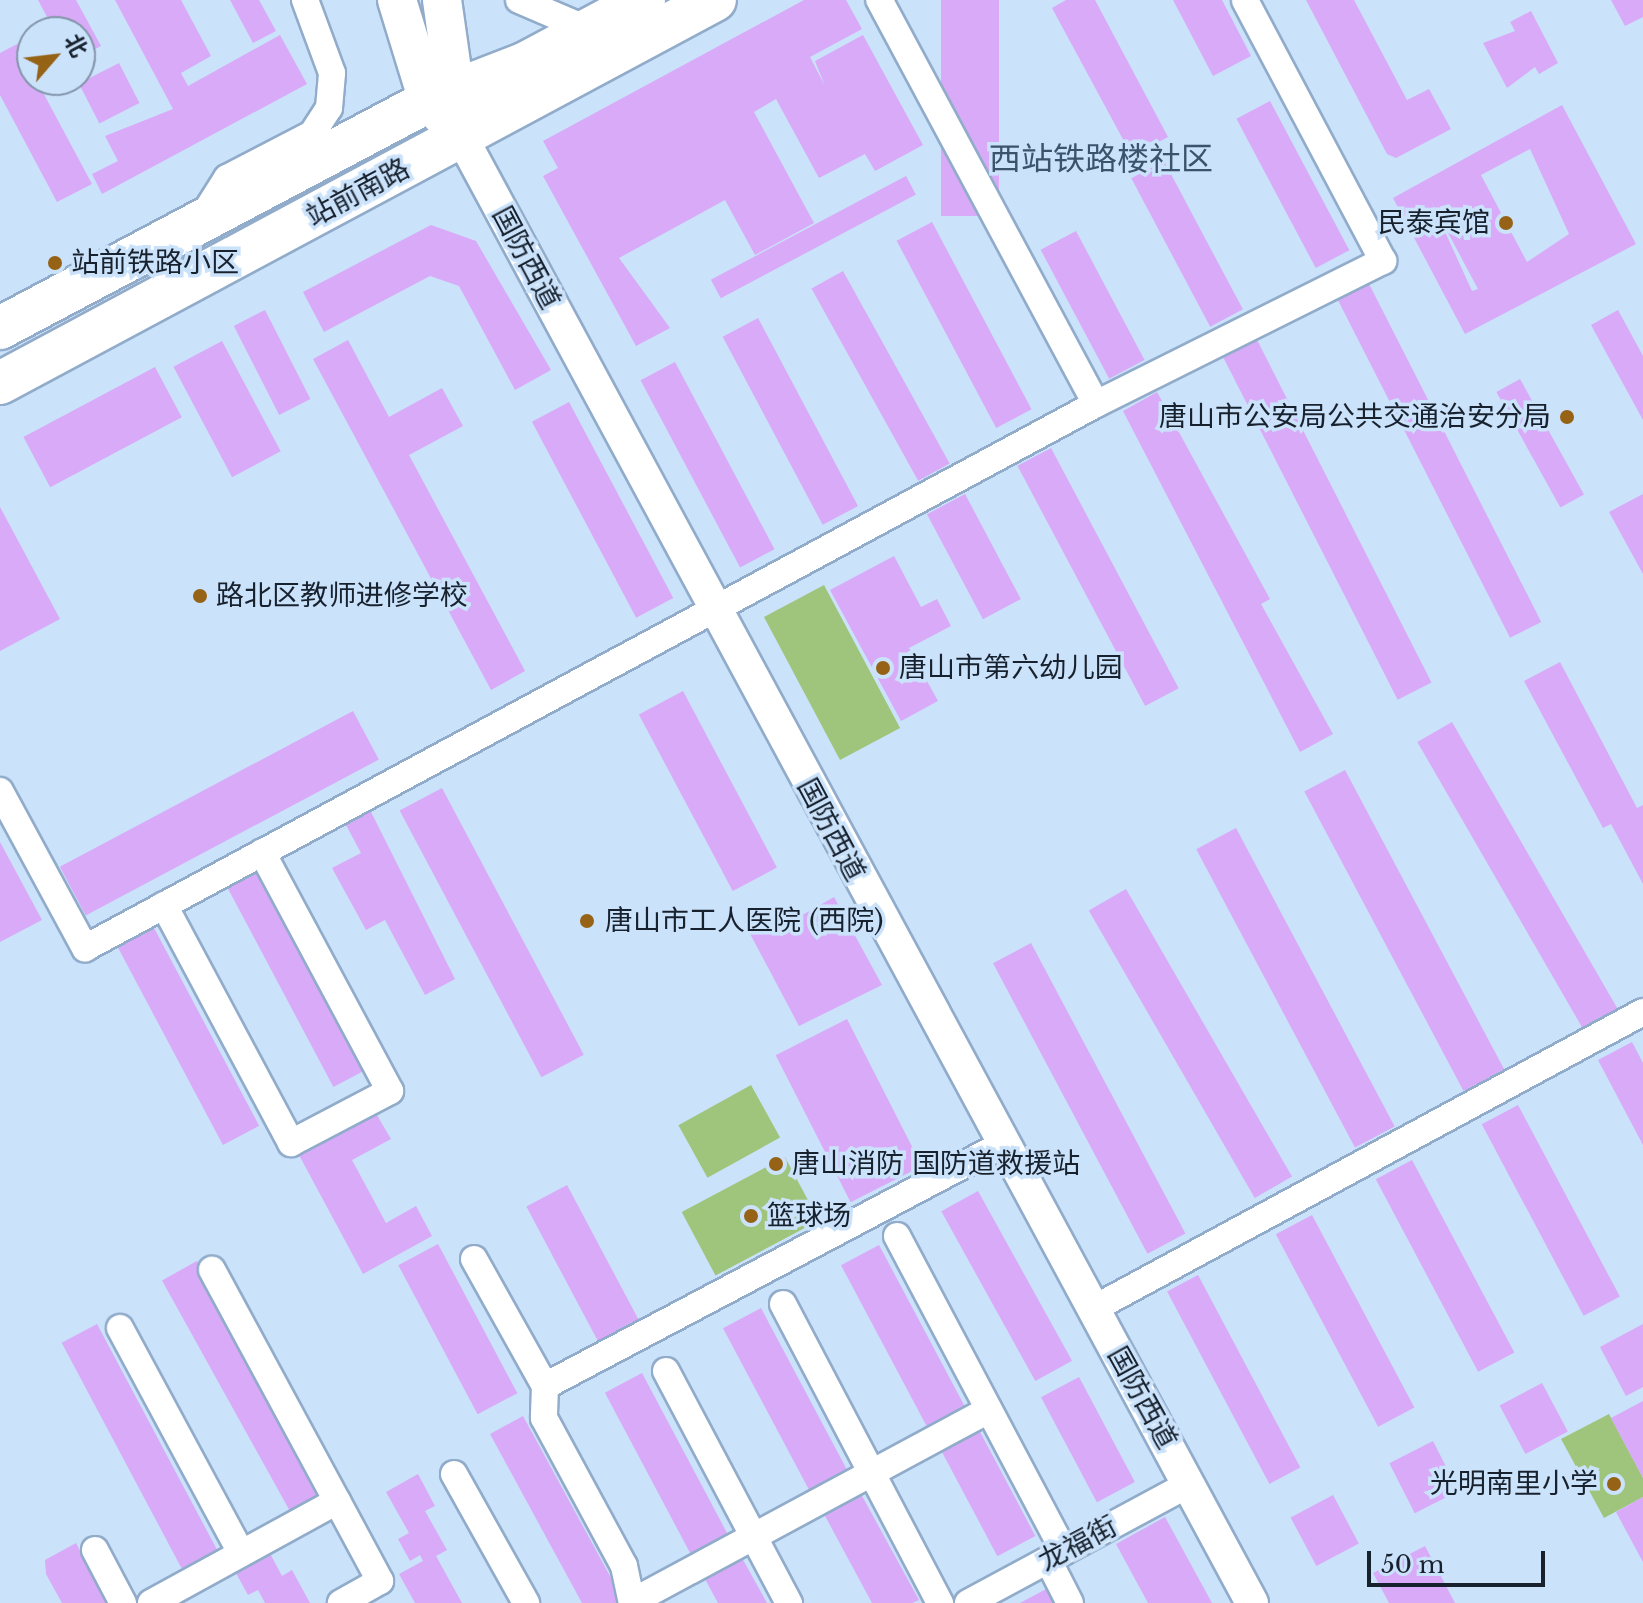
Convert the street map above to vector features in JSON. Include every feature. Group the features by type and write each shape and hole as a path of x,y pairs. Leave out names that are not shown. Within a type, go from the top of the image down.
{"main road":[{"name":"国防西道","path":"397,0 462,138"},
{"name":"国防西道","path":"441,96 442,0"},
{"name":"站前南路","path":"0,328 441,96 589,30 644,0"},
{"name":"站前南路","path":"0,383 715,0"}],"street":[{"path":"198,223 227,178 312,134 329,108 332,73 305,0"},
{"path":"519,0 589,30"},
{"path":"879,0 1096,404"},
{"path":"0,791 85,948 1096,404 1383,261 1245,0"},
{"name":"国防西道","path":"462,138 713,610 1252,1603"},
{"path":"164,905 291,1143 390,1091 262,852"},
{"path":"1093,1309 1643,1012"},
{"path":"545,1386 1003,1144"},
{"path":"897,1236 989,1410 1056,1556 1070,1603"},
{"path":"474,1259 545,1386 544,1418 624,1566 632,1602 989,1410"},
{"path":"212,1270 380,1581 341,1603"},
{"path":"783,1304 940,1603"},
{"path":"120,1328 241,1553"},
{"path":"666,1371 789,1603"},
{"path":"454,1474 526,1603"},
{"name":"龙福街","path":"968,1603 1189,1484"},
{"path":"151,1603 337,1501"},
{"path":"95,1550 123,1603"}],"green space":[{"path":"824,585 900,728 840,760 764,617"},
{"path":"751,1085 780,1137 707,1178 678,1125"},
{"name":"篮球场","path":"785,1157 819,1221 715,1276 682,1212"},
{"path":"1609,1414 1643,1478 1643,1497 1604,1518 1561,1439"}],"building":[{"path":"38,0 76,0 85,16 46,16"},
{"path":"115,0 181,0 211,56 181,73 188,86 280,35 307,84 102,194 92,174 118,161 105,136 173,109"},
{"path":"230,0 259,0 276,31 253,43"},
{"path":"804,0 846,0 862,29 810,57 825,86 815,61 863,35 923,145 875,171 865,154 819,178 776,99 754,112 814,223 755,255 725,200 619,258 670,328 636,346 543,176 558,168 543,141"},
{"path":"941,0 999,0 999,216 941,216"},
{"path":"1066,0 1095,0 1168,137 1132,156 1052,8"},
{"path":"1173,0 1222,0 1251,56 1213,76"},
{"path":"1306,0 1354,0 1407,100 1429,89 1451,129 1396,158 1387,154"},
{"path":"1611,0 1643,0 1643,17 1625,26"},
{"path":"1531,11 1558,63 1539,74 1535,67 1507,88 1483,43 1515,31 1510,22"},
{"path":"16,45 16,96 45,96 92,184 57,202 0,95 0,53"},
{"path":"119,63 139,103 99,124 85,96 96,96 96,75"},
{"path":"1270,101 1349,250 1316,268 1236,119"},
{"path":"1562,105 1636,244 1465,334 1393,198","holes":["1530,149 1569,234 1527,262 1481,175","1431,201 1478,289 1472,291"]},
{"path":"1164,161 1243,309 1210,327 1131,178"},
{"path":"906,176 916,195 721,298 711,280"},
{"path":"932,222 1032,409 996,428 897,241"},
{"path":"431,225 476,241 551,370 515,390 459,286 430,276 324,332 303,292"},
{"path":"1076,231 1145,360 1109,379 1041,250"},
{"path":"843,271 950,463 918,481 812,288"},
{"path":"1366,278 1541,622 1510,638 1335,294"},
{"path":"265,310 310,399 279,415 234,326"},
{"path":"1618,310 1643,356 1643,420 1591,325"},
{"path":"758,318 858,506 823,525 723,337"},
{"path":"1254,334 1432,682 1398,700 1220,351"},
{"path":"348,340 389,417 442,388 463,426 409,455 525,671 491,690 313,359"},
{"path":"222,341 281,451 232,477 173,367"},
{"path":"675,362 775,549 740,567 641,380"},
{"path":"155,367 182,417 50,487 23,437"},
{"path":"1520,379 1584,494 1560,508 1496,392"},
{"path":"1157,392 1270,599 1261,604 1333,734 1300,752 1123,411"},
{"path":"569,402 673,598 636,618 532,422"},
{"path":"1051,448 1179,688 1145,706 1017,466"},
{"path":"965,494 1021,599 983,619 927,514"},
{"path":"1643,494 1643,574 1609,512"},
{"path":"0,507 60,619 0,651"},
{"path":"894,556 921,607 937,599 951,626 909,648 938,701 901,721 830,590"},
{"path":"1560,662 1637,808 1643,805 1643,884 1611,824 1603,828 1524,681"},
{"path":"683,691 777,868 733,891 639,714"},
{"path":"353,711 379,760 86,915 60,867"},
{"path":"1452,722 1618,1010 1583,1030 1417,742"},
{"path":"1345,770 1504,1069 1464,1091 1304,792"},
{"path":"442,788 584,1055 541,1077 400,811"},
{"path":"370,810 455,979 425,995 385,920 366,930 332,868 361,853 345,823"},
{"path":"1236,828 1395,1126 1355,1148 1196,849"},
{"path":"0,842 42,920 0,942"},
{"path":"264,869 370,1068 333,1087 228,888"},
{"path":"1126,889 1292,1177 1255,1198 1089,910"},
{"path":"834,897 882,985 799,1026 748,930 765,921 771,933"},
{"path":"154,928 259,1126 223,1145 118,947"},
{"path":"1031,943 1185,1233 1147,1254 993,963"},
{"path":"847,1019 922,1166 851,1202 776,1055"},
{"path":"1632,1042 1643,1063 1643,1145 1598,1060"},
{"path":"371,1105 391,1139 352,1160 386,1223 416,1206 432,1236 363,1274 299,1155 302,1142"},
{"path":"1518,1105 1620,1297 1584,1316 1482,1124"},
{"path":"1412,1160 1514,1352 1478,1372 1376,1179"},
{"path":"567,1185 642,1326 601,1348 526,1207"},
{"path":"978,1191 1072,1361 1035,1381 941,1211"},
{"path":"1312,1215 1414,1407 1378,1427 1276,1234"},
{"path":"438,1244 517,1393 478,1414 398,1265"},
{"path":"879,1245 970,1415 932,1436 841,1265"},
{"path":"197,1261 328,1497 293,1517 162,1280"},
{"path":"1198,1275 1300,1467 1269,1484 1167,1291"},
{"path":"761,1308 852,1478 814,1499 723,1328"},
{"path":"97,1324 220,1556 185,1575 62,1343"},
{"path":"1643,1324 1643,1387 1626,1396 1600,1347"},
{"path":"642,1373 733,1543 696,1563 605,1393"},
{"path":"1079,1377 1135,1482 1097,1502 1041,1397"},
{"path":"1542,1383 1568,1432 1525,1454 1500,1406"},
{"path":"1643,1401 1643,1478 1611,1418"},
{"path":"523,1416 623,1600 618,1603 582,1603 490,1434"},
{"path":"979,1430 1035,1536 997,1556 941,1450"},
{"path":"1433,1441 1458,1491 1415,1513 1389,1463"},
{"path":"418,1474 435,1506 425,1511 447,1550 436,1556 462,1603 415,1603 399,1574 423,1561 420,1555 410,1561 398,1539 409,1533 386,1492"},
{"path":"861,1494 919,1600 912,1603 872,1603 824,1514"},
{"path":"1333,1495 1359,1544 1316,1566 1291,1518"},
{"path":"1643,1497 1643,1562 1616,1512"},
{"path":"1165,1517 1212,1603 1148,1603 1116,1544"},
{"path":"76,1543 108,1603 62,1603 46,1574 45,1560"},
{"path":"266,1546 282,1576 292,1570 310,1603 265,1603 258,1590 248,1595 231,1564"},
{"path":"1425,1546 1455,1603 1389,1603 1373,1573"},
{"path":"742,1558 767,1603 718,1603 705,1579"},
{"path":"1050,1587 1059,1603 1020,1603"}],"place":[{"name":"民泰宾馆","path":"1506,223"},
{"name":"站前铁路小区","path":"55,263"},
{"name":"唐山市公安局公共交通治安分局","path":"1567,417"},
{"name":"路北区教师进修学校","path":"200,596"},
{"name":"唐山市第六幼儿园","path":"883,668"},
{"name":"唐山市工人医院 (西院)","path":"587,921"},
{"name":"唐山消防 国防道救援站","path":"776,1164"},
{"name":"篮球场","path":"751,1216"},
{"name":"光明南里小学","path":"1614,1484"}],"district":[{"name":"西站铁路楼社区","path":"1101,159"}]}
